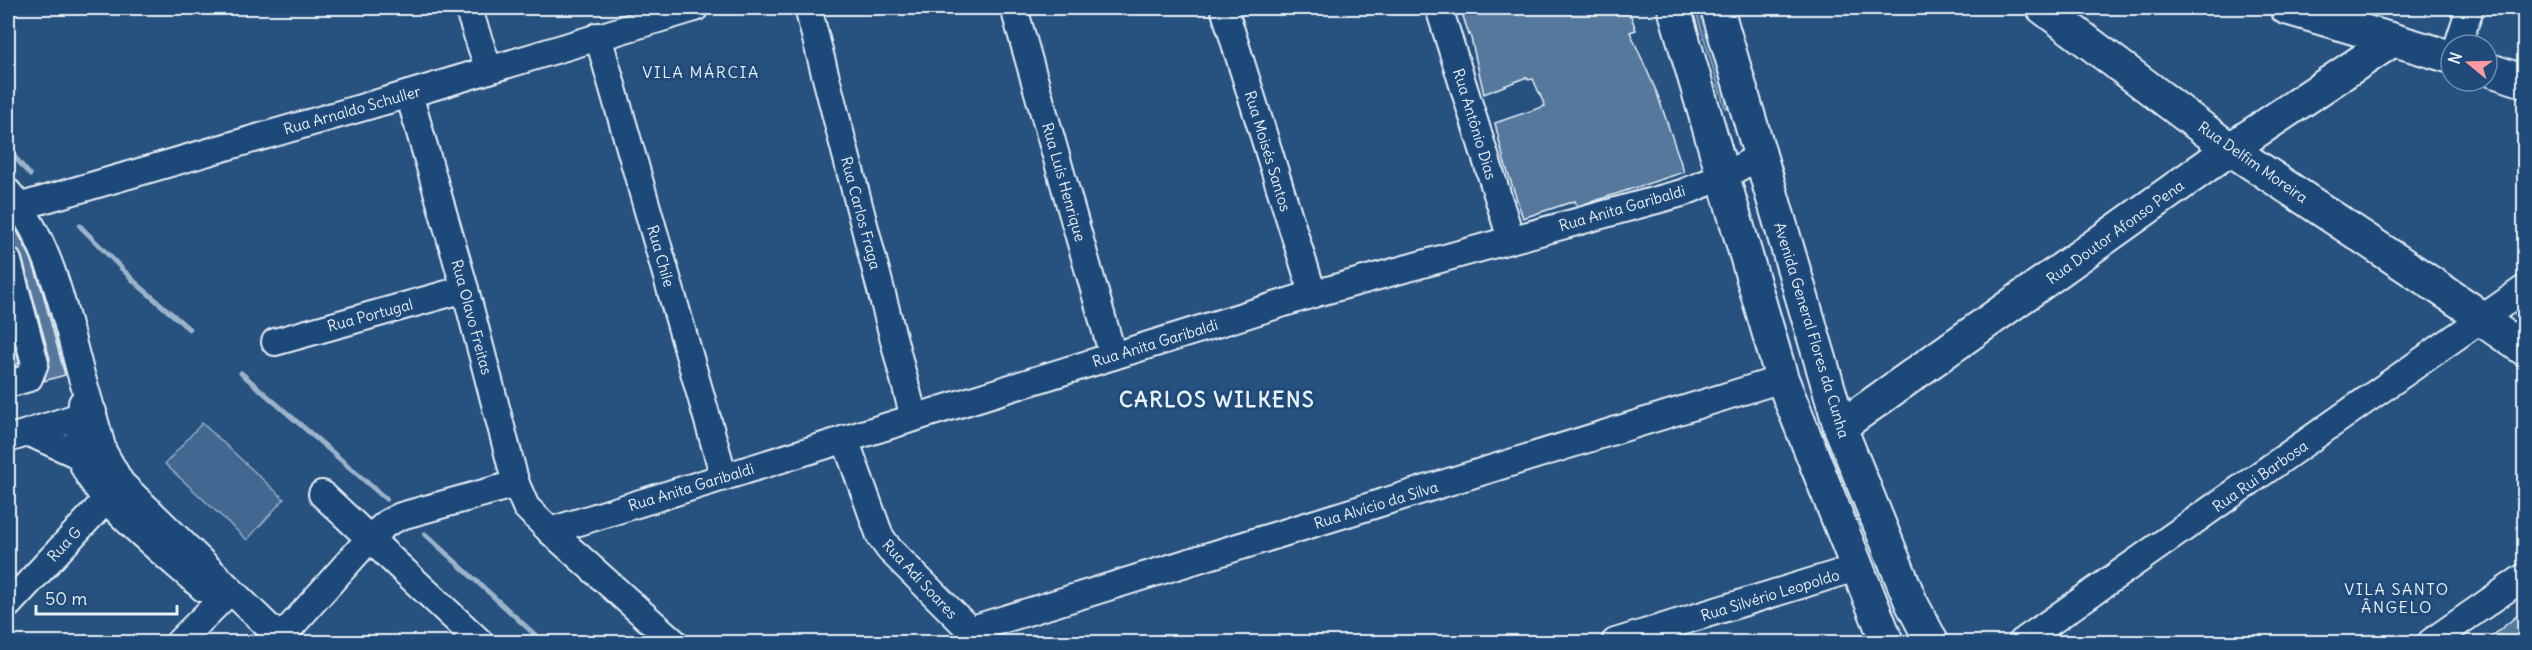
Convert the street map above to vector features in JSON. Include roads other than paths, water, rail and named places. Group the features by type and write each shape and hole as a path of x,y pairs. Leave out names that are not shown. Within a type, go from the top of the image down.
{"main road":[{"path":"1674,8 1782,379 1887,642"},
{"name":"Avenida General Flores da Cunha","path":"1717,8 1840,427 1911,602 1932,642"},
{"name":"Rua Delfim Moreira","path":"2043,8 2230,149 2483,312 2524,349"},
{"path":"2286,8 2439,53"},
{"name":"Rua Doutor Afonso Pena","path":"1840,427 2230,149 2393,40"},
{"path":"2499,73 2524,81"},
{"name":"Rua Delfim Moreira","path":"2483,312 2524,326"}],"street":[{"path":"468,8 489,69"},
{"name":"Rua Arnaldo Schuller","path":"12,202 409,94 695,8"},
{"name":"Rua Carlos Fraga","path":"808,8 914,418"},
{"name":"Rua Luís Henrique","path":"1014,8 1113,356"},
{"name":"Rua Moisés Santos","path":"1224,8 1313,294"},
{"name":"Rua Antônio Dias","path":"1439,8 1511,239"},
{"path":"2462,33 2470,8"},
{"name":"Rua Chile","path":"598,36 724,477"},
{"name":"Rua Olavo Freitas","path":"409,94 465,289 516,484 526,507 675,642"},
{"name":"Rua Anita Garibaldi","path":"550,531 1313,294 1682,193 1724,176 1760,156"},
{"path":"12,202 42,248 63,308 83,382 87,414 103,451 114,491"},
{"path":"8,381 15,382 29,378 35,363 8,260 42,248"},
{"name":"Rua Portugal","path":"275,342 465,289"},
{"name":"Rua Rui Barbosa","path":"2022,642 2483,312 2524,289"},
{"name":"Rua Alvício da Silva","path":"976,636 1782,379"},
{"path":"19,436 87,414"},
{"path":"87,414 80,456 86,474 114,491 275,642 371,537 387,523 401,516 516,484"},
{"path":"19,436 80,456"},
{"name":"Rua Adi Soares","path":"845,439 880,536 889,549 976,636"},
{"name":"Rua G","path":"8,605 114,491"},
{"path":"322,494 371,537 480,642"},
{"name":"Rua Silvério Leopoldo","path":"1615,642 1856,568"},
{"path":"2431,642 2524,577"},
{"path":"179,642 225,597"}],"waterway":[{"path":"8,149 30,175"},
{"path":"80,226 136,283 189,329"},
{"path":"241,373 386,499"},
{"path":"425,534 543,642"}],"district":[{"name":"VILA MÁRCIA","path":"701,72"},
{"name":"CARLOS WILKENS","path":"1217,399"},
{"name":"VILA SANTO ÂNGELO","path":"2397,598"}]}
